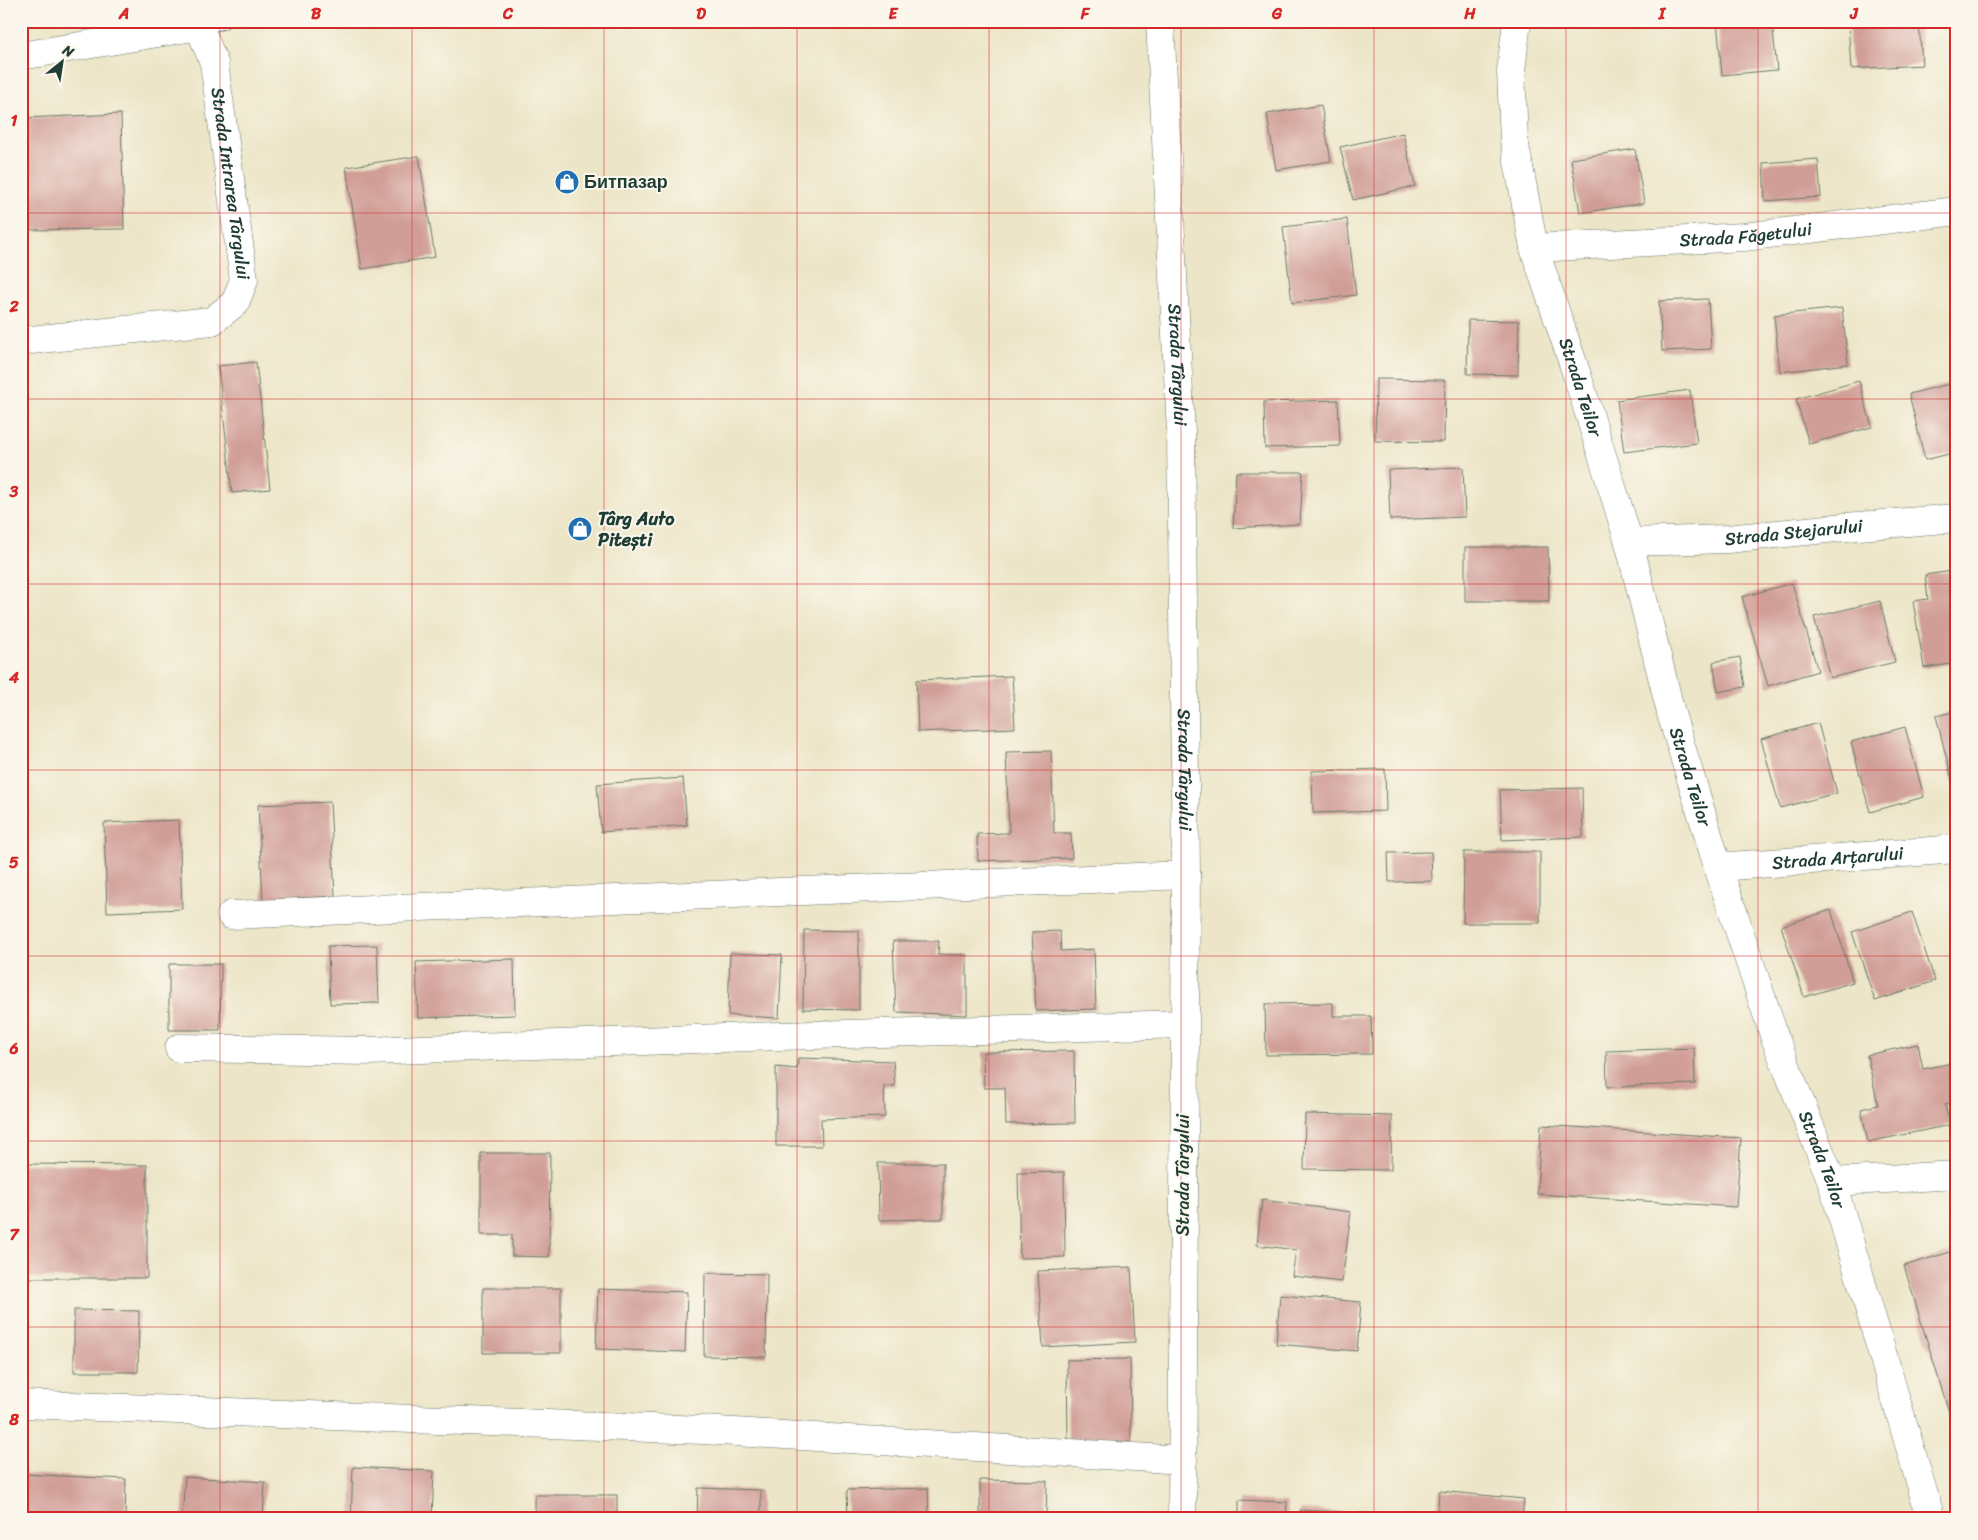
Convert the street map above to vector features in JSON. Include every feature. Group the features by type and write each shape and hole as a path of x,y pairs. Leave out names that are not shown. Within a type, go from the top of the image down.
{"street":[{"name":"Strada Târgului","path":"1160,21 1181,432 1186,875 1182,1519"},
{"name":"Strada Teilor","path":"1517,21 1511,71 1514,140 1534,248 1578,378 1629,542 1672,717 1718,867 1775,1038 1832,1182 1931,1519"},
{"name":"Strada Intrarea Târgului","path":"21,56 211,23 214,63 244,280 236,303 212,320 21,341"},
{"name":"Strada Făgetului","path":"1534,248 1744,237 1957,211"},
{"name":"Strada Stejarului","path":"1629,542 1727,539 1846,526 1957,518"},
{"name":"Strada Arțarului","path":"1718,867 1957,850"},
{"path":"231,915 1186,875"},
{"path":"178,1048 368,1052 780,1036 1184,1024"},
{"path":"1832,1182 1957,1175"},
{"path":"21,1404 703,1430 1183,1460"}],"building":[{"path":"1717,21 1772,21 1777,70 1722,75"},
{"path":"1848,21 1919,21 1922,65 1851,69"},
{"path":"1321,105 1331,161 1276,170 1267,114"},
{"path":"121,114 124,229 21,230 21,118"},
{"path":"1403,133 1415,186 1353,200 1340,147"},
{"path":"1635,149 1644,203 1580,213 1571,159"},
{"path":"419,156 435,257 362,269 346,167"},
{"path":"1818,159 1821,197 1765,201 1763,163"},
{"path":"1347,219 1356,295 1292,303 1283,227"},
{"path":"1708,299 1711,349 1662,351 1659,301"},
{"path":"1842,308 1848,364 1780,372 1774,315"},
{"path":"1468,320 1519,321 1518,375 1467,374"},
{"path":"256,362 270,489 232,493 218,366"},
{"path":"1376,379 1445,380 1444,442 1375,441"},
{"path":"1859,381 1872,427 1809,444 1796,399"},
{"path":"1957,382 1957,452 1925,460 1909,394"},
{"path":"1690,390 1697,443 1624,452 1617,400"},
{"path":"1338,400 1340,446 1265,448 1264,402"},
{"path":"1463,467 1465,517 1390,520 1388,470"},
{"path":"1236,472 1303,472 1300,524 1233,528"},
{"path":"1465,547 1548,547 1549,601 1465,601"},
{"path":"1952,571 1955,595 1957,594 1957,663 1924,668 1913,601 1928,599 1925,575"},
{"path":"1792,583 1818,671 1768,686 1742,597"},
{"path":"1880,601 1895,662 1830,678 1814,617"},
{"path":"1740,657 1745,687 1718,692 1713,662"},
{"path":"1012,676 1015,728 918,732 916,680"},
{"path":"1957,711 1957,796 1956,796 1936,716"},
{"path":"1818,723 1837,793 1780,808 1761,739"},
{"path":"1905,727 1924,797 1870,812 1851,742"},
{"path":"1051,751 1054,833 1071,833 1072,858 978,861 977,834 1009,833 1006,752"},
{"path":"1385,769 1386,811 1313,813 1312,771"},
{"path":"683,778 687,825 601,832 597,784"},
{"path":"1582,788 1583,837 1502,840 1500,790"},
{"path":"330,802 335,896 263,900 258,805"},
{"path":"179,820 182,909 107,912 104,823"},
{"path":"1431,852 1432,881 1389,882 1388,853"},
{"path":"1464,852 1540,852 1540,923 1463,923"},
{"path":"1831,910 1853,982 1804,997 1781,926"},
{"path":"1912,912 1935,981 1875,1001 1852,932"},
{"path":"804,930 859,931 859,1010 803,1009"},
{"path":"1060,931 1061,951 1094,949 1096,1009 1036,1011 1032,932"},
{"path":"893,941 939,941 938,954 967,955 967,1015 896,1012"},
{"path":"377,945 379,1003 330,1004 328,946"},
{"path":"730,953 782,955 779,1018 728,1015"},
{"path":"514,959 515,1015 418,1018 416,962"},
{"path":"169,964 221,964 220,1030 169,1030"},
{"path":"1333,1003 1333,1016 1371,1016 1372,1054 1266,1055 1265,1004"},
{"path":"1918,1044 1923,1069 1957,1062 1957,1102 1945,1105 1950,1125 1868,1142 1861,1109 1878,1105 1867,1055"},
{"path":"1694,1048 1695,1084 1607,1087 1606,1051"},
{"path":"1074,1051 1075,1123 1006,1124 1005,1088 984,1088 983,1052"},
{"path":"798,1058 893,1061 895,1086 884,1086 885,1117 821,1119 822,1146 776,1146 776,1067 797,1069"},
{"path":"1305,1114 1392,1116 1391,1170 1304,1169"},
{"path":"1541,1125 1741,1138 1736,1207 1537,1194"},
{"path":"481,1153 550,1153 549,1257 512,1256 512,1235 481,1235"},
{"path":"878,1163 943,1163 943,1219 879,1220"},
{"path":"21,1164 147,1165 147,1278 21,1278"},
{"path":"1064,1172 1065,1257 1020,1258 1018,1173"},
{"path":"1262,1200 1351,1212 1342,1282 1292,1276 1296,1250 1257,1245"},
{"path":"1957,1250 1957,1435 1956,1435 1904,1266"},
{"path":"1131,1267 1135,1342 1043,1347 1038,1271"},
{"path":"705,1273 767,1274 766,1357 704,1356"},
{"path":"483,1288 561,1288 561,1353 483,1353"},
{"path":"598,1289 687,1292 685,1352 596,1349"},
{"path":"1280,1295 1361,1302 1357,1351 1276,1344"},
{"path":"74,1310 139,1311 138,1372 74,1372"},
{"path":"1130,1359 1131,1442 1068,1442 1067,1360"},
{"path":"353,1467 434,1471 432,1519 351,1519"},
{"path":"21,1474 126,1479 125,1519 21,1519"},
{"path":"185,1477 265,1482 263,1519 182,1519"},
{"path":"980,1480 1047,1481 1046,1519 980,1519"},
{"path":"698,1488 761,1490 761,1519 697,1519"},
{"path":"928,1488 929,1519 848,1519 847,1490"},
{"path":"1439,1491 1524,1499 1522,1519 1437,1519"},
{"path":"535,1495 617,1495 617,1519 535,1519"},
{"path":"1239,1500 1287,1502 1286,1519 1239,1519"},
{"path":"1300,1510 1380,1514 1380,1519 1299,1519"}],"place":[{"name":"Битпазар","path":"567,182"},
{"name":"Târg Auto Pitești","path":"580,529"}]}
